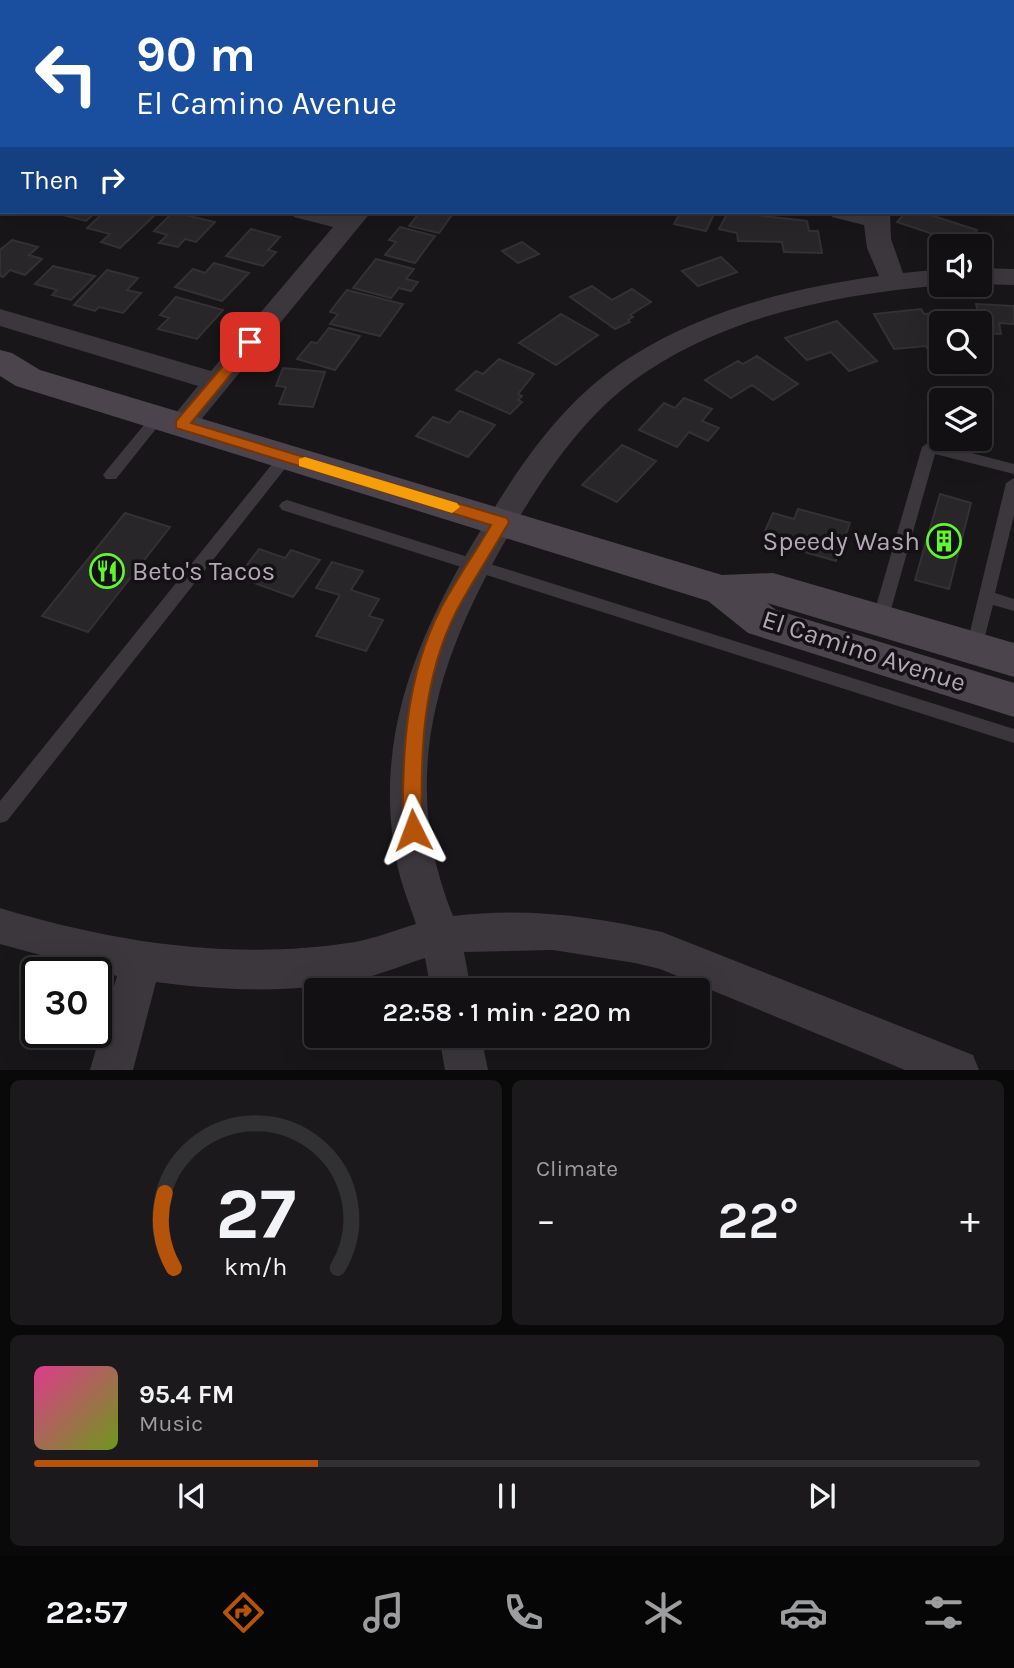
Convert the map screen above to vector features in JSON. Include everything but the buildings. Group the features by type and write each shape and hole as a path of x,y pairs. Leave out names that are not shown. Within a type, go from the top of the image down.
{"main road":[{"name":"El Camino Avenue","path":"10,372 722,590 773,588 1014,660"},
{"name":"El Camino Avenue","path":"722,590 762,622 1014,700"}],"street":[{"path":"323,214 354,217"},
{"path":"859,214 877,216 881,254 894,281"},
{"path":"170,421 217,382 354,217"},
{"path":"992,276 1014,276"},
{"path":"449,978 441,936 417,869 411,810 411,755 427,667 448,611 528,477 559,436 602,391 658,354 717,323 783,301 865,284 929,278"},
{"path":"0,317 217,382"},
{"path":"0,926 59,946 141,962 208,969 282,968 357,961 441,936 563,932 612,938 662,951 958,1069"},
{"path":"111,1069 141,962"},
{"path":"463,1048 467,1069"}],"lane":[{"path":"111,475 170,421"},
{"path":"880,620 929,447 1014,469"},
{"path":"0,814 286,457"},
{"path":"974,648 1014,483"},
{"path":"287,506 1014,736"},
{"path":"986,597 1014,605"}],"slow traffic":[{"path":"305,462 452,507"}],"place":[{"name":"Speedy Wash","path":"944,541"},
{"name":"Beto's Tacos","path":"107,571"}],"route":[{"path":"250,342 181,425 501,522 448,611 423,679 411,755 413,830"}]}
